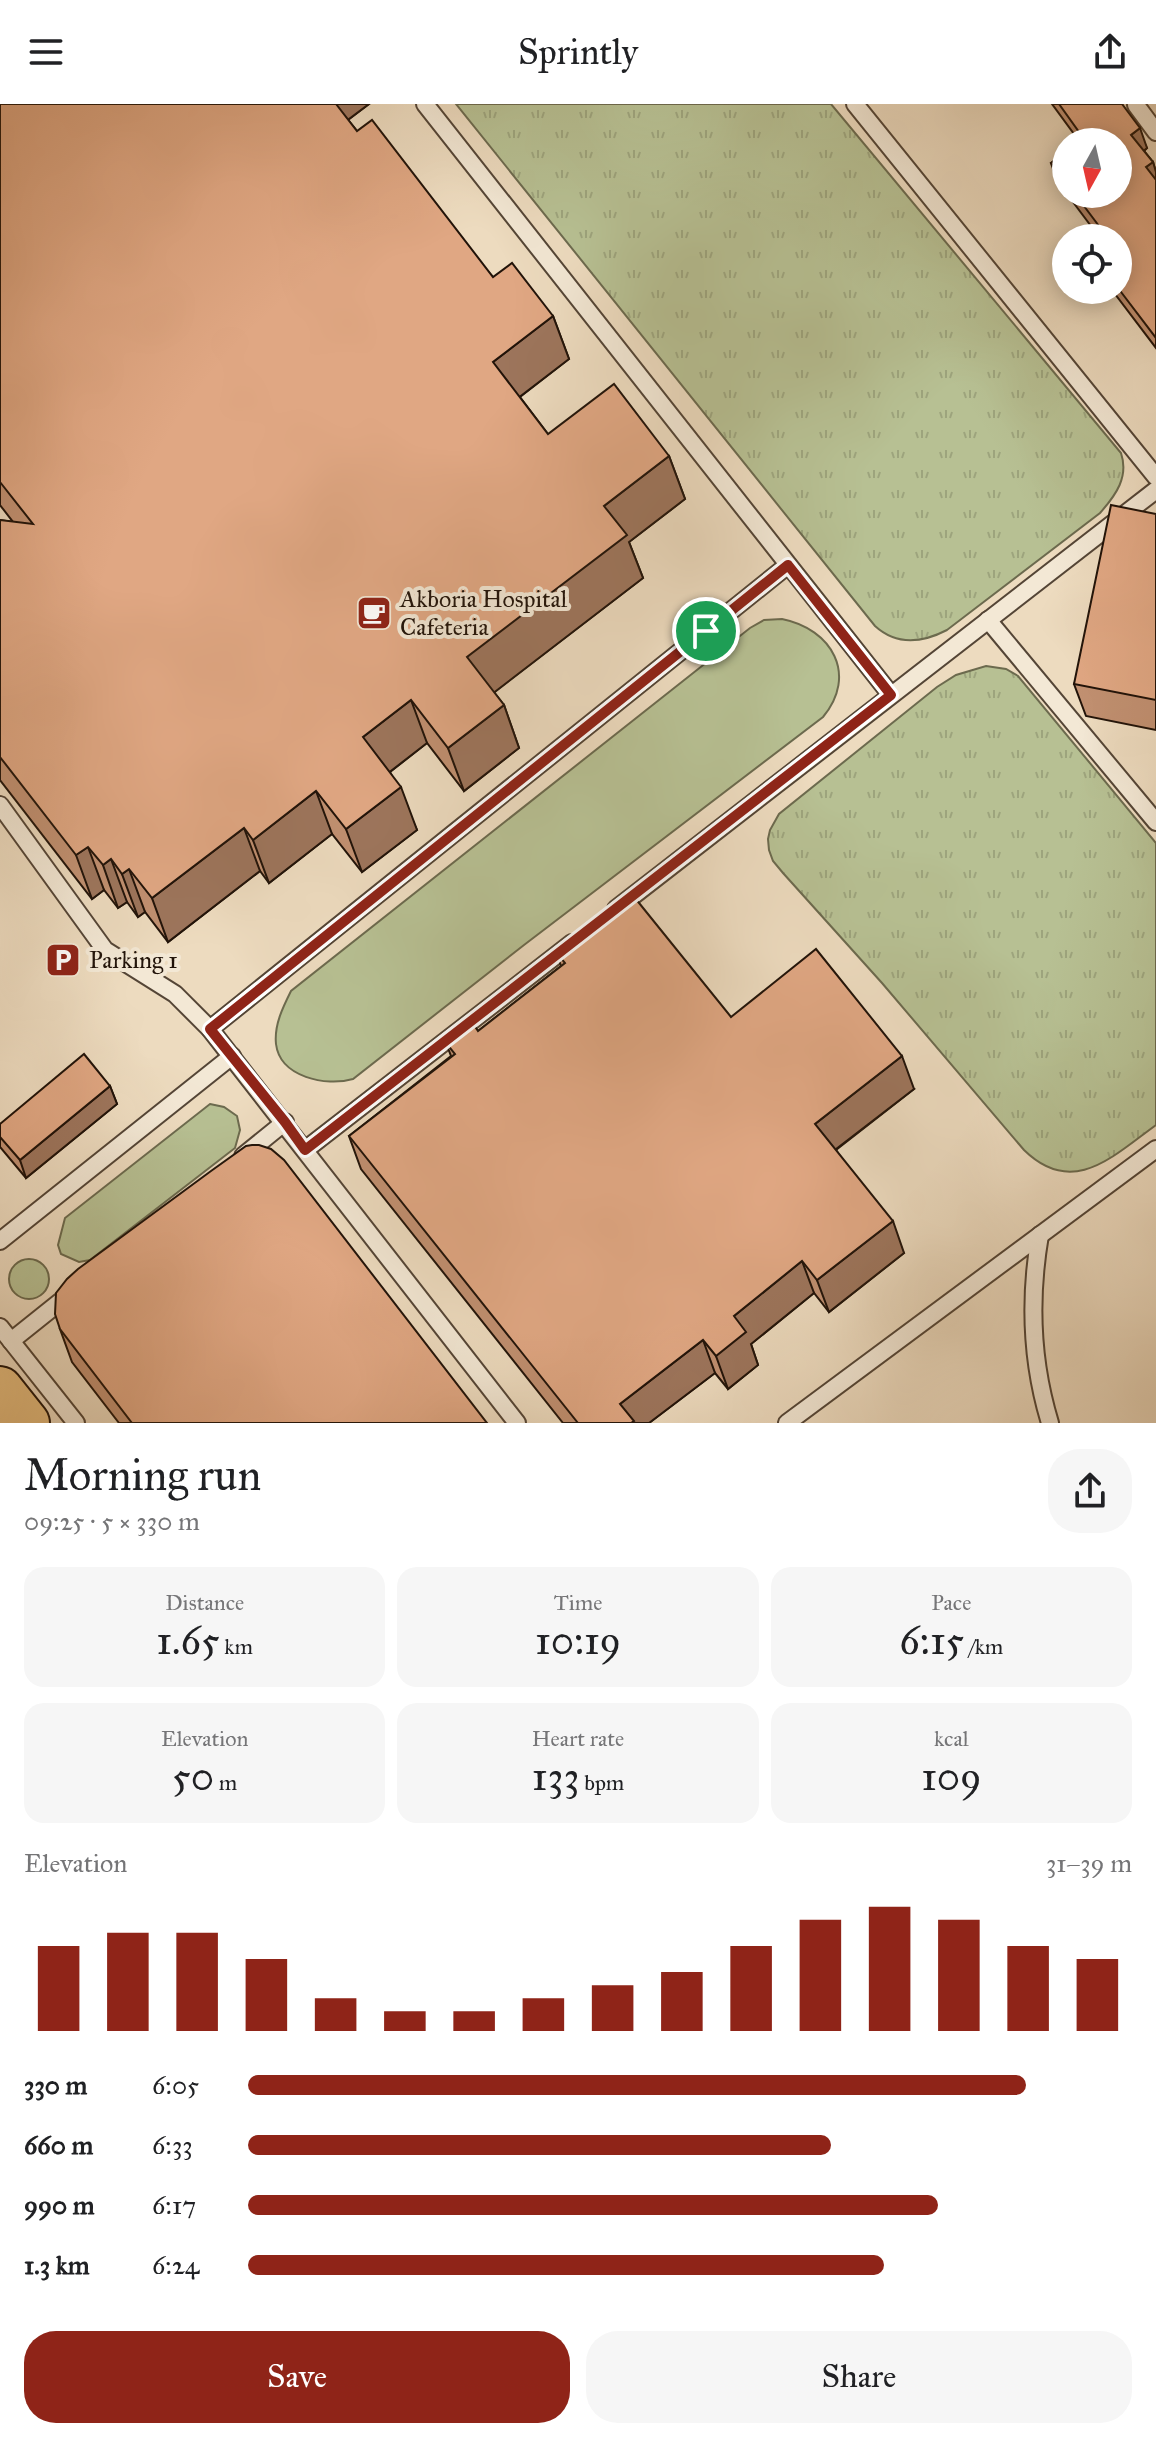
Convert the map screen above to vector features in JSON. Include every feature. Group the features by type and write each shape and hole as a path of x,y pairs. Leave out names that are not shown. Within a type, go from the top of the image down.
{"highway":[{"path":"0,1389 27,1423"}],"lane":[{"path":"425,104 891,695"},
{"path":"855,104 1156,477"},
{"path":"1136,105 1156,132"},
{"path":"604,918 1156,490"},
{"path":"210,1029 788,565"},
{"path":"988,620 1156,822"},
{"path":"0,805 105,950 175,994 210,1029 517,1423"},
{"path":"305,1150 579,937"},
{"path":"0,1241 232,1056"},
{"path":"235,1162 285,1122"},
{"path":"787,1423 1156,1149"},
{"path":"1040,1235 1033,1293 1033,1339 1038,1378 1050,1423"},
{"path":"11,1341 86,1281"},
{"path":"0,1327 76,1423"}],"green space":[{"path":"456,104 831,104 1121,453 1122,478 1116,492 1100,513 947,630 919,640 892,637 883,632 875,626"},
{"path":"782,619 800,624 814,633 826,643 834,656 839,670 838,685 823,717 353,1079 318,1080 295,1072 286,1065 279,1055 276,1030 291,991 750,628 764,620"},
{"path":"986,666 1006,669 1018,676 1156,843 1156,1125 1108,1159 1076,1171 1059,1171 1042,1164 1024,1150 882,983 783,873 769,850 770,830 779,814 937,687 956,675"},
{"path":"210,1104 224,1107 237,1116 240,1130 235,1148 90,1260 79,1262 61,1254 58,1245 65,1218"},
{"path":"29,1259 43,1265 49,1279 43,1293 29,1299 15,1293 9,1279 15,1265"}],"building":[{"path":"0,104 336,104 357,131 372,120 493,277 512,263 553,316 493,362 548,434 614,384 669,456 604,506 627,535 467,657 504,705 448,748 411,700 363,737 401,787 346,829 316,791 253,840 244,828 152,898 129,869 122,874 111,859 103,865 88,847 76,855 0,757 0,520 33,524 0,482"},
{"path":"1059,104 1122,104 1140,128 1132,134 1132,128 1076,128"},
{"path":"1132,136 1153,162 1146,167 1156,180 1156,338 1130,304 1132,224 1098,224 1086,208 1132,208"},
{"path":"1111,505 1156,514 1156,700 1074,684"},
{"path":"631,893 731,1017 816,949 902,1056 815,1124 893,1221 817,1280 802,1261 734,1316 746,1332 716,1356 703,1340 620,1404 634,1421 631,1423 578,1423 349,1136 455,1054 446,1043 472,1022 478,1031 565,963 556,952"},
{"path":"84,1054 110,1086 20,1160 0,1137 0,1124"},
{"path":"259,1145 271,1149 284,1160 487,1423 132,1423 60,1329 55,1314 56,1293 78,1269 246,1146"}],"place":[{"name":"Akboria Hospital Cafeteria","path":"374,613"},
{"name":"Parking 1","path":"63,960"}],"route":[{"path":"788,565 891,695 305,1150 210,1029 706,631 788,565"}]}
